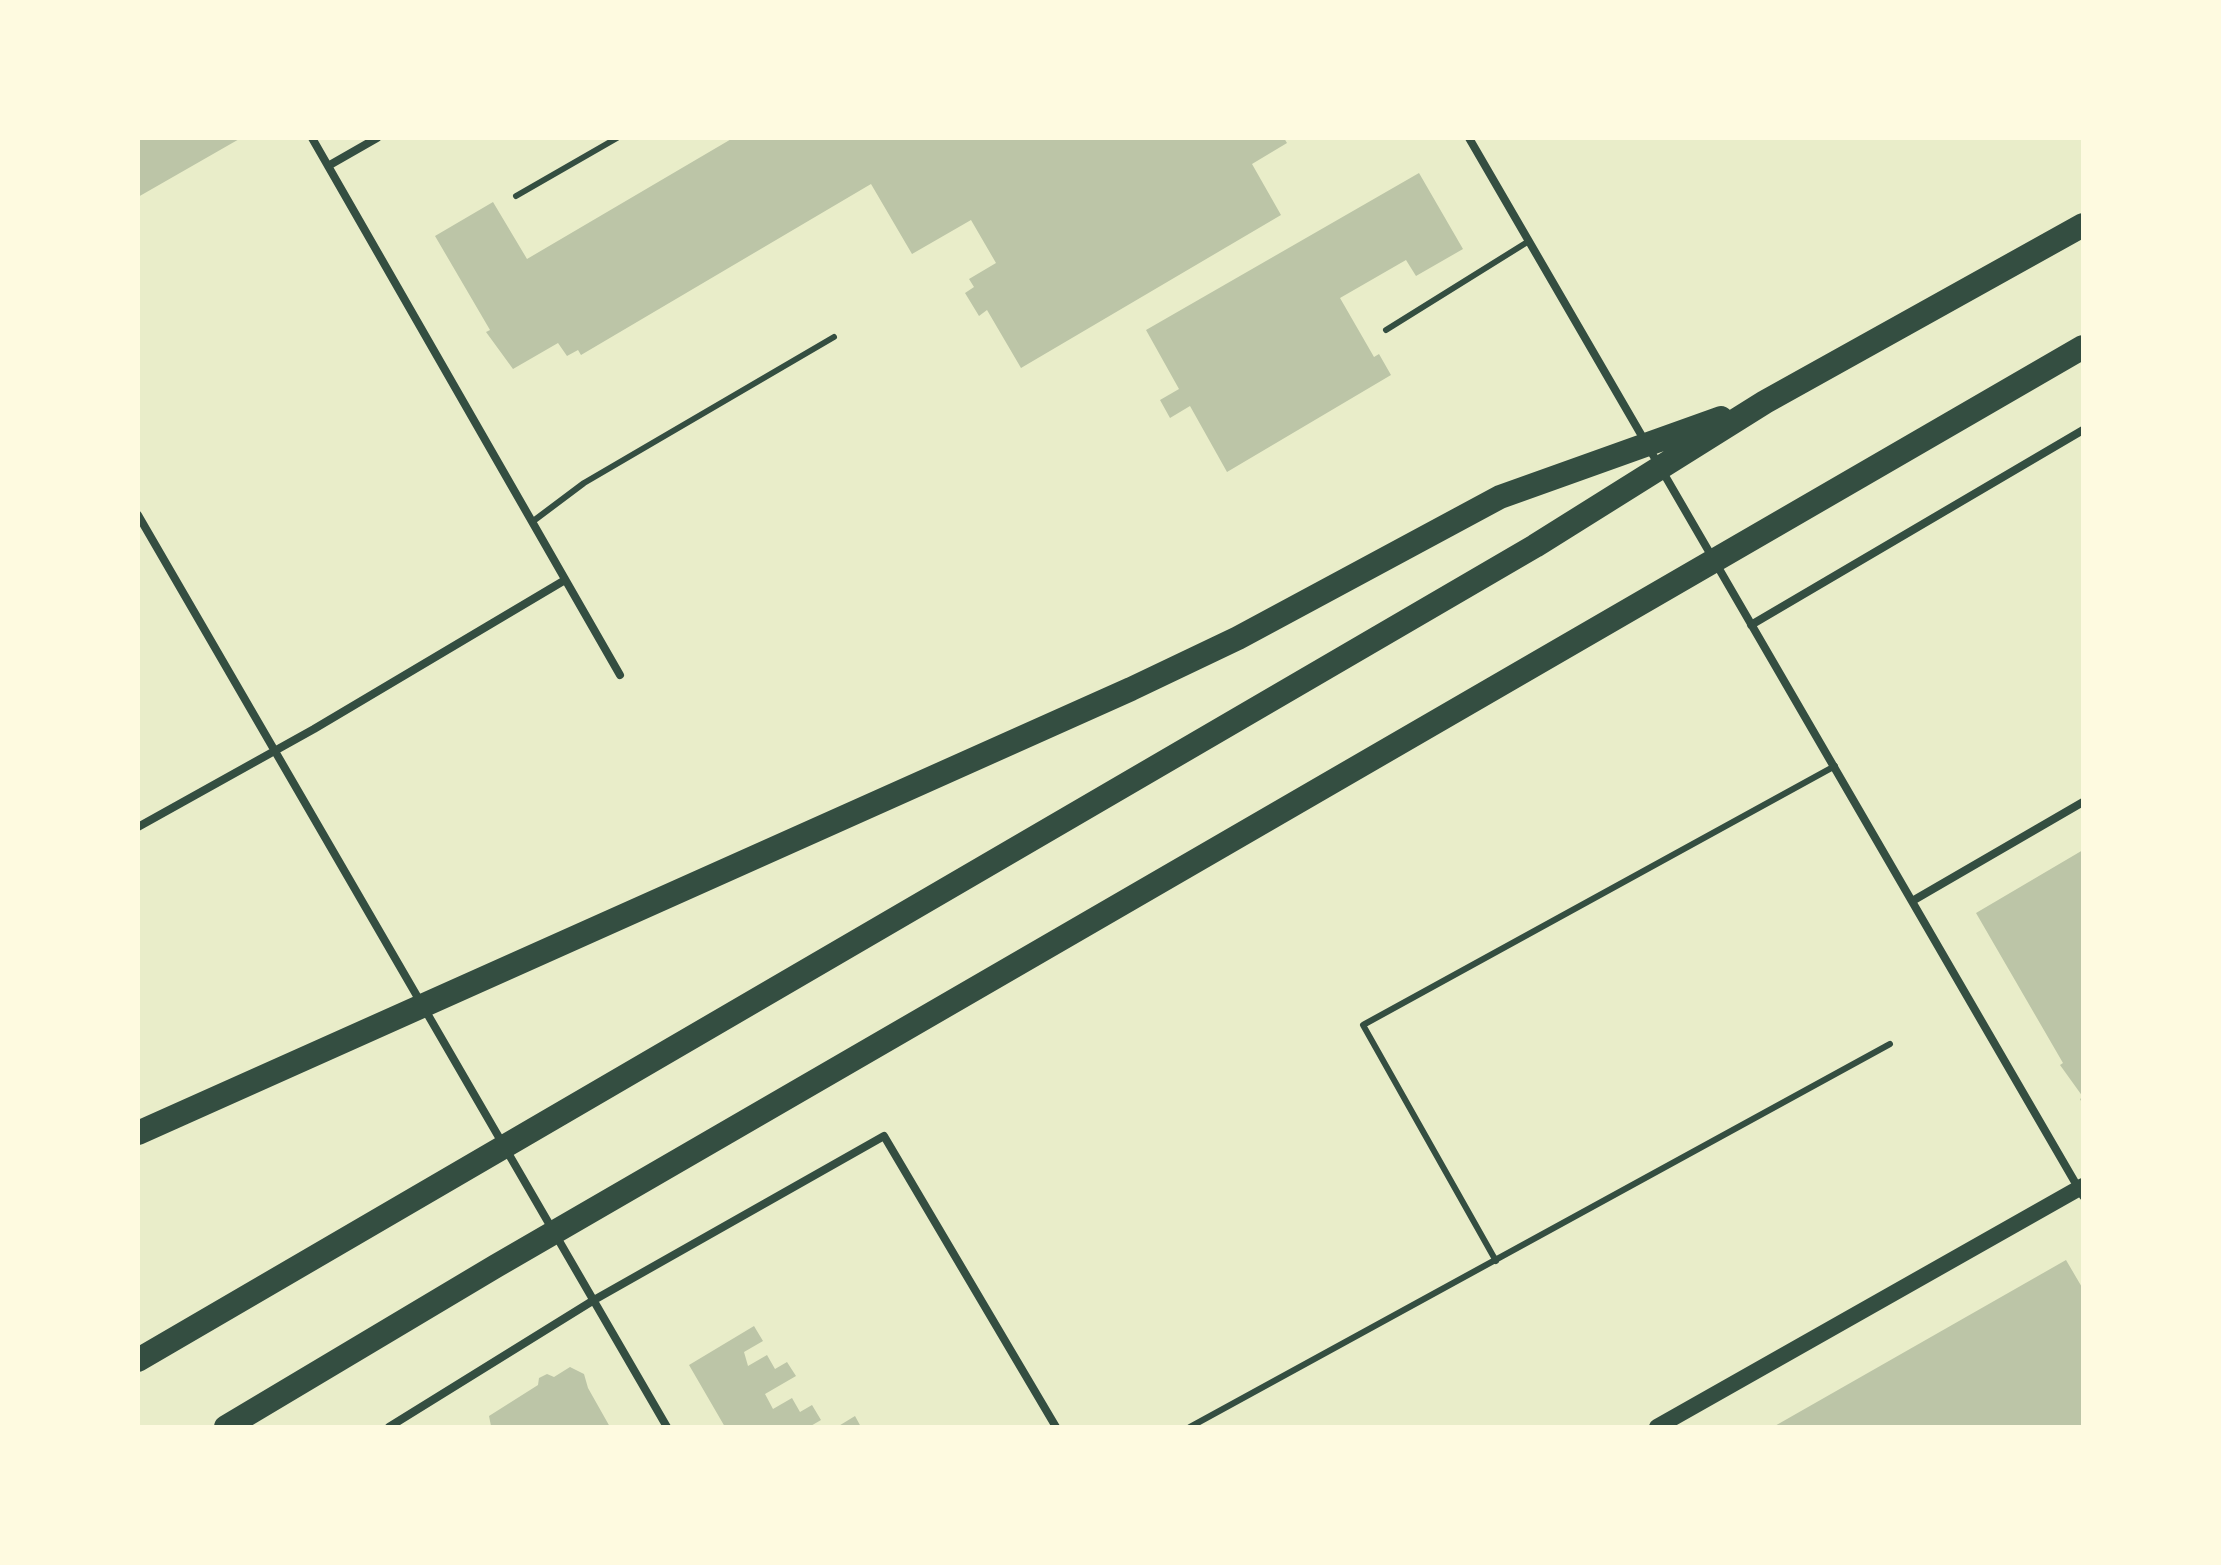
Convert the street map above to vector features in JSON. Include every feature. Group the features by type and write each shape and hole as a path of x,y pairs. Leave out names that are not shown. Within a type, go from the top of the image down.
{"highway":[{"path":"138,1360 1535,546 1765,402 2083,225"},
{"path":"226,1427 496,1266 2083,347"},
{"path":"138,1133 1131,689 1238,638 1500,497 1765,402"}],"main road":[{"path":"1657,1427 2082,1191"}],"street":[{"path":"312,138 620,675"},
{"path":"328,166 377,138"},
{"path":"1469,138 2082,1191"},
{"path":"1751,625 2083,430"},
{"path":"138,515 276,748 667,1427"},
{"path":"138,827 565,580"},
{"path":"1914,900 2083,802"},
{"path":"389,1427 594,1300 884,1136 1056,1427"}],"lane":[{"path":"516,196 617,138"},
{"path":"1386,330 1529,241"},
{"path":"532,522 584,483 834,337"},
{"path":"1496,1261 1363,1025 1835,766"},
{"path":"1190,1427 1890,1044"}],"building":[{"path":"138,138 241,138 138,197"},
{"path":"733,138 1284,138 1287,143 1252,164 1281,215 1021,368 987,310 979,316 965,293 974,287 969,279 996,263 971,220 912,254 871,184 581,355 578,350 567,356 558,343 513,369 486,332 490,330 435,236 493,202 527,259"},
{"path":"1419,173 1463,249 1416,276 1406,260 1340,298 1374,357 1379,354 1391,375 1227,472 1190,406 1170,418 1160,400 1179,389 1146,330"},
{"path":"2083,850 2083,1097 2060,1065 2063,1063 1976,913"},
{"path":"2066,1260 2083,1289 2083,1427 1773,1427"},
{"path":"754,1326 763,1341 744,1352 748,1366 767,1355 775,1369 787,1362 796,1376 765,1394 773,1409 792,1398 800,1412 812,1405 821,1420 809,1427 725,1427 689,1365"},
{"path":"570,1367 584,1374 588,1388 610,1427 491,1426 489,1416 538,1385 539,1378 547,1374 554,1377"},
{"path":"855,1416 861,1427 837,1427"}]}
